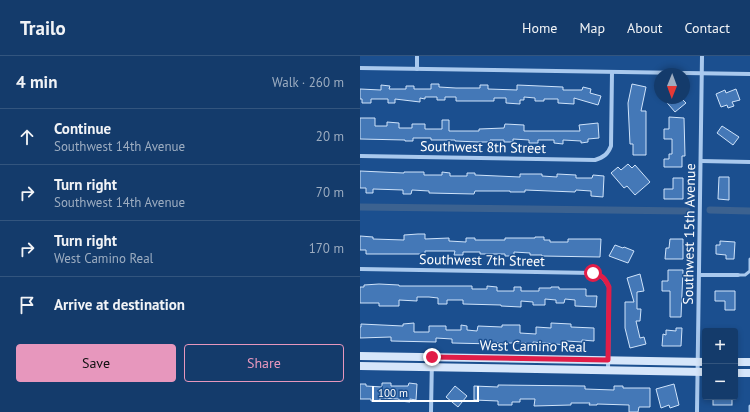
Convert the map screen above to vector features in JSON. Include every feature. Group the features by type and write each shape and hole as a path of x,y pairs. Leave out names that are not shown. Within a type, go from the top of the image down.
{"street":[{"path":"417,56 417,69"},
{"name":"Southwest 15th Avenue","path":"702,56 699,275 702,362"},
{"path":"360,68 750,74"},
{"name":"Southwest 8th Street","path":"360,156 595,160 602,158 608,153 611,146 612,72"},
{"path":"701,161 750,162"},
{"name":"Southwest 7th Street","path":"360,269 593,273 600,275 606,280 609,287 608,360"},
{"path":"699,275 738,275"},
{"name":"West Camino Real","path":"360,356 702,362"},
{"path":"431,412 432,357"},
{"path":"608,360 608,371"},
{"path":"738,362 750,362"},
{"name":"West Camino Real","path":"360,366 702,372"},
{"name":"Southwest 15th Avenue","path":"697,412 702,372"},
{"path":"738,373 750,373"}],"lane":[{"path":"738,275 745,275 750,271 750,259"},
{"path":"750,406 750,412"}],"building":[{"path":"431,84 439,84 439,87 456,88 480,88 480,85 488,85 488,89 517,90 517,85 563,87 563,90 582,90 583,87 591,89 590,93 601,96 598,105 574,98 574,104 558,103 558,99 544,99 544,101 535,101 535,98 524,97 524,100 520,100 520,104 506,103 506,98 494,98 494,101 456,101 456,97 445,97 445,100 437,100 437,97 425,97 425,99 420,98 420,102 395,99 395,103 388,103 388,99 371,99 371,103 362,103 362,99 360,99 360,89 381,90 381,85 390,86 389,89 406,89 406,86 414,86 414,89 431,89"},
{"path":"632,84 646,87 641,111 646,111 646,155 633,155 633,144 630,144 628,103"},
{"path":"736,89 740,100 732,102 734,106 728,108 727,105 721,107 716,94 725,90 726,93"},
{"path":"668,104 685,104 675,112"},
{"path":"669,117 684,118 685,156 682,156 682,167 664,167 664,159 669,159 669,154 672,154 672,139 664,139 664,129 669,129"},
{"path":"360,118 375,118 375,126 387,126 387,122 399,123 399,128 412,128 412,124 425,124 425,129 442,129 442,120 449,120 449,131 479,131 479,129 504,128 505,124 524,125 524,131 580,131 579,125 598,123 599,138 588,139 588,142 581,143 581,141 563,140 563,144 554,143 554,140 538,140 538,143 529,143 529,140 513,139 513,142 504,142 504,140 490,140 490,142 479,142 431,140 431,138 413,138 413,141 360,139"},
{"path":"722,126 739,137 733,145 717,133"},
{"path":"628,164 632,168 635,165 650,182 635,195 627,186 624,188 611,173 618,167 621,170"},
{"path":"360,171 404,173 424,172 424,175 442,175 442,172 450,173 450,176 467,176 467,173 475,173 475,175 520,177 520,174 542,174 542,176 557,177 557,174 576,175 576,178 592,178 593,175 604,176 603,197 591,196 591,191 576,190 575,192 525,190 525,192 475,191 474,194 429,193 429,191 412,190 411,194 403,194 403,190 373,189 373,193 366,193 366,188 360,188"},
{"path":"719,177 729,177 729,200 718,199"},
{"path":"673,178 683,178 683,199 664,199 664,189 673,189"},
{"path":"425,234 425,239 449,238 449,241 466,242 466,238 475,238 475,240 505,240 505,238 544,237 544,240 550,240 550,242 568,242 568,239 601,239 600,257 542,256 530,255 530,253 514,252 514,256 505,256 505,254 480,254 480,252 463,252 463,255 454,255 455,251 425,251 425,254 366,254 366,250 360,250 360,236 373,237 373,239 404,240 404,235"},
{"path":"670,239 683,239 683,259 665,259 666,248 669,248"},
{"path":"720,241 735,242 734,259 726,259 726,255 716,254 716,245 720,245"},
{"path":"615,245 634,251 628,263 609,256"},
{"path":"668,270 683,270 681,317 670,317 670,291 662,291 662,281 668,281"},
{"path":"640,274 644,291 637,292 637,309 641,309 640,321 636,321 640,338 644,337 646,344 630,348 625,328 625,302 634,302 627,278"},
{"path":"379,284 399,286 472,286 472,289 487,289 487,286 497,287 497,291 514,291 514,287 521,287 521,291 539,291 539,288 559,287 559,289 586,289 586,296 597,296 596,307 575,306 575,300 565,299 564,303 556,303 556,300 545,299 545,305 533,305 533,302 521,301 521,307 463,304 463,300 447,300 447,304 438,304 438,298 429,297 417,297 417,301 399,300 399,306 379,306 379,303 360,303 360,287 364,287 364,285"},
{"path":"715,291 735,291 735,310 725,310 725,301 715,301"},
{"path":"414,323 414,332 429,332 429,326 446,326 446,330 461,330 461,325 467,326 467,330 477,331 478,326 502,327 502,325 520,325 520,333 536,334 536,327 551,328 551,323 571,324 571,327 594,328 594,341 566,341 566,345 533,342 533,344 452,343 452,339 436,338 436,342 391,341 391,337 360,338 361,324 403,326 403,324"},
{"path":"676,328 682,328 681,346 662,346 663,334 666,335 666,330 676,331"},
{"path":"382,383 391,383 391,386 408,386 409,383 417,384 416,400 410,399 410,402 399,401 399,399 380,398 380,401 371,401 371,399 360,399 360,384 382,387"},
{"path":"674,384 679,405 670,408 669,405 661,408 656,389"},
{"path":"498,385 585,386 585,389 614,390 614,386 623,386 623,388 650,388 650,407 639,407 638,412 629,412 629,405 589,405 590,403 571,403 571,405 534,406 535,399 520,399 520,402 512,402 512,405 498,405 498,401 474,400 474,386 498,387"},
{"path":"455,386 467,396 458,407 446,397"},
{"path":"713,400 732,400 732,405 713,405"}],"waterway":[{"path":"360,207 687,211"},
{"path":"710,210 750,211"}],"route":[{"path":"432,357 608,360 609,287 606,280 600,275 593,273"}]}
